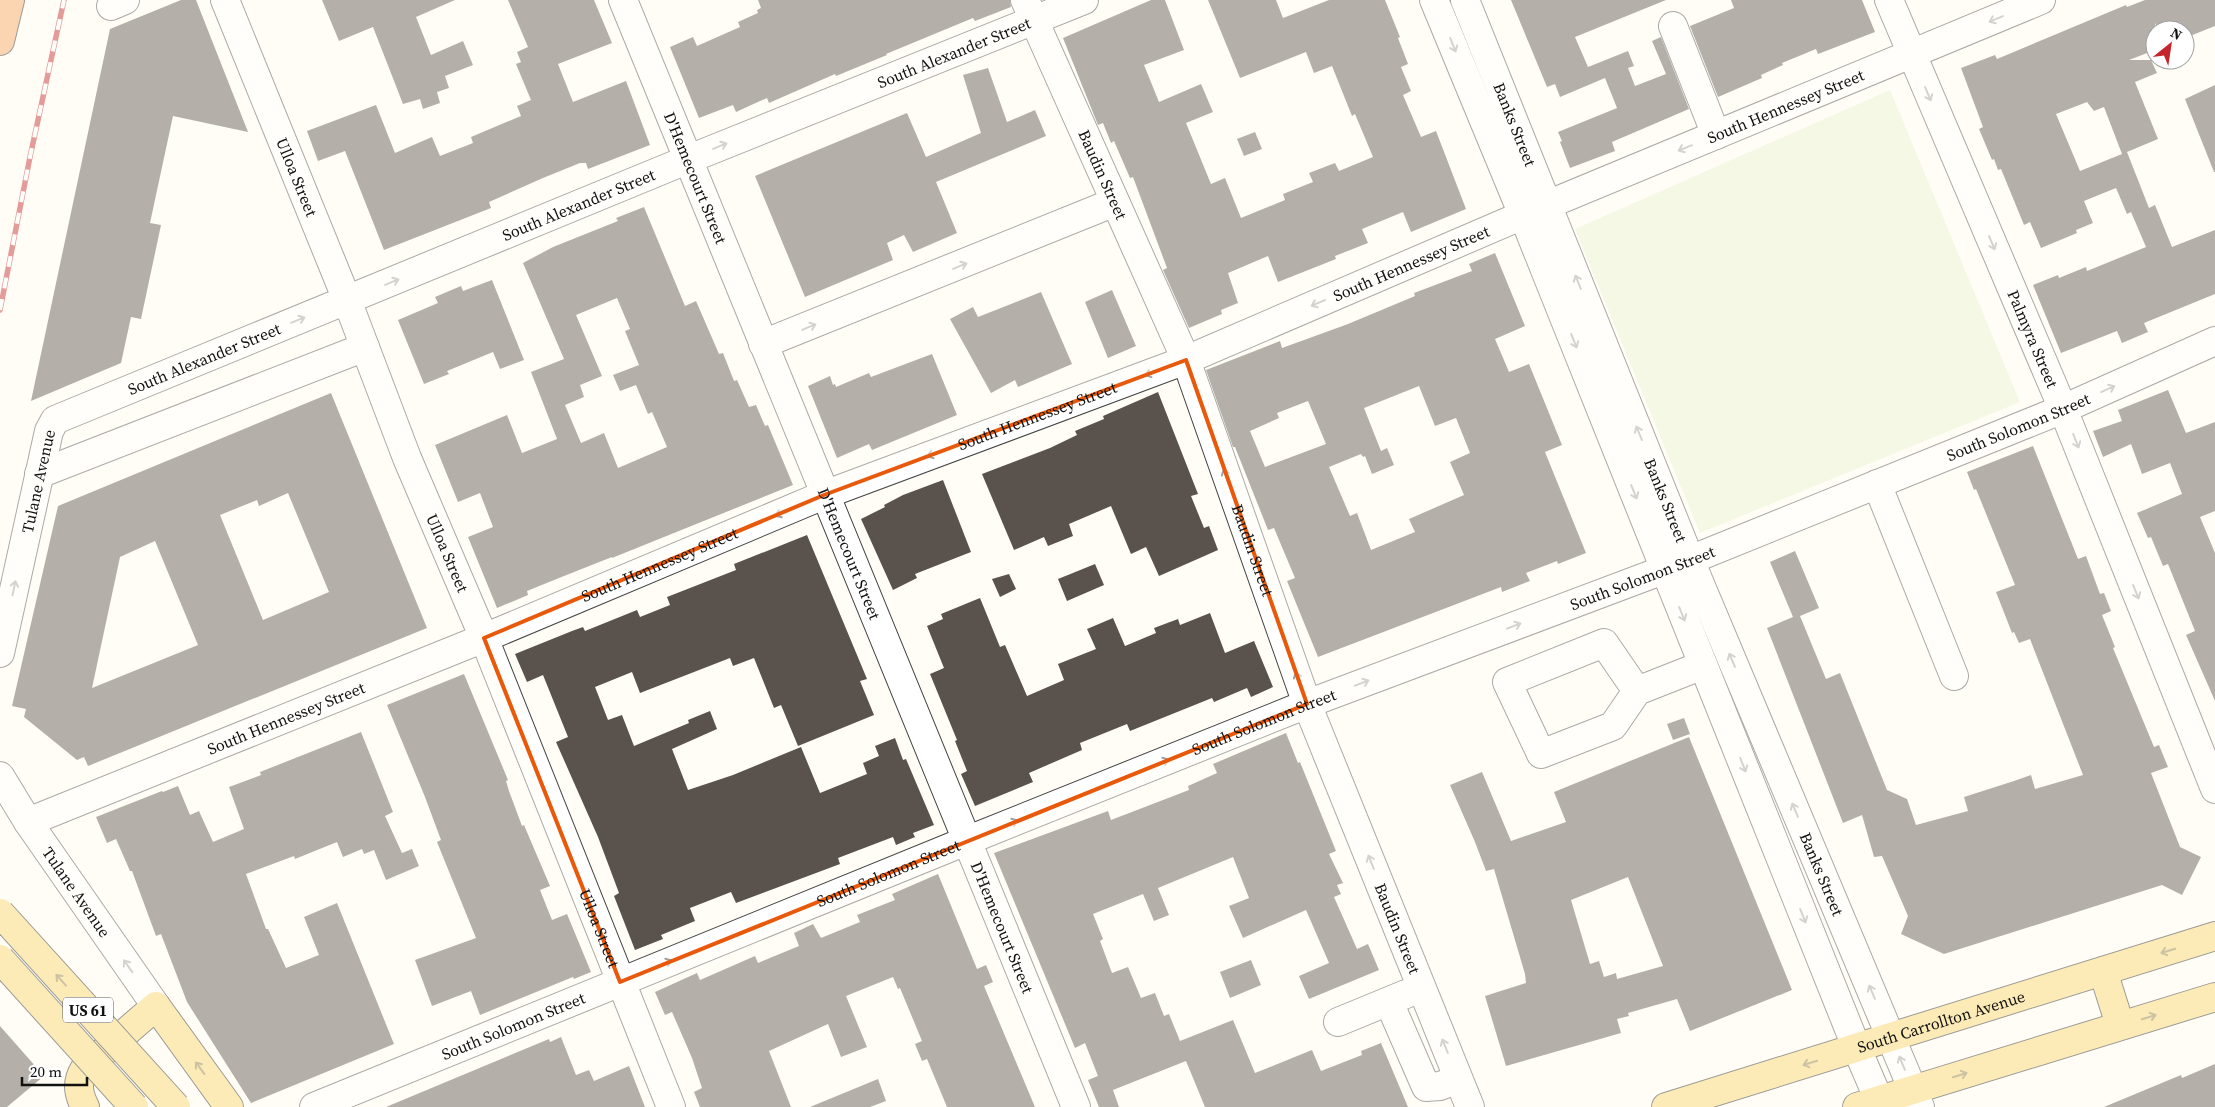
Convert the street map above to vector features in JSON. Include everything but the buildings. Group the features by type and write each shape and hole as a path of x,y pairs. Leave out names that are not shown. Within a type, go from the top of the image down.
{"highway":[{"path":"0,41 10,0"}],"main road":[{"name":"US 61","path":"0,913 176,1107"},
{"name":"South Carrollton Avenue","path":"1681,1105 1857,1049 1891,1036 2215,936"},
{"name":"US 61","path":"0,959 134,1107"},
{"path":"2103,971 2120,1025"},
{"path":"1873,1105 1917,1098 2120,1025 2215,997"},
{"path":"86,1107 78,1085 84,1068 156,1006 229,1107"}],"street":[{"name":"Ulloa Street","path":"224,0 347,300 407,458 484,638 670,1107"},
{"name":"D'Hemecourt Street","path":"623,0 1076,1107"},
{"name":"South Alexander Street","path":"74,411 689,159 1029,10 1084,0"},
{"name":"Banks Street","path":"1434,0 1535,210 1690,560 1917,1098"},
{"name":"Banks Street","path":"1465,0 1535,210 1664,569 1857,1049 1873,1105"},
{"name":"Palmyra Street","path":"1889,0 2063,409 2214,783"},
{"name":"South Hennessey Street","path":"28,822 484,638 824,495 1186,360 1535,210 2041,0"},
{"name":"Baudin Street","path":"1029,10 1186,360 1307,704 1470,1107"},
{"path":"1673,26 1716,135"},
{"path":"763,344 1115,202"},
{"name":"South Solomon Street","path":"314,1107 1307,704 1690,560 2063,409 2215,341"},
{"path":"39,474 365,347"},
{"name":"Tulane Avenue","path":"0,653 49,431 55,420 74,411"},
{"path":"1877,484 1954,676"},
{"path":"1637,692 1604,643 1507,682 1541,754 1613,726 1637,692 1703,665"},
{"name":"Tulane Avenue","path":"0,776 28,822 156,1006"},
{"path":"1338,1022 1422,988"},
{"path":"1389,1002 1426,1087 1440,1086 1458,1079"}],"highlighted area":[{"path":"1186,360 1307,704 620,982 484,638 824,495"}],"green space":[{"path":"1890,90 2020,402 1700,533 1575,229"}],"railway":[{"path":"0,310 30,157 64,0"}]}
